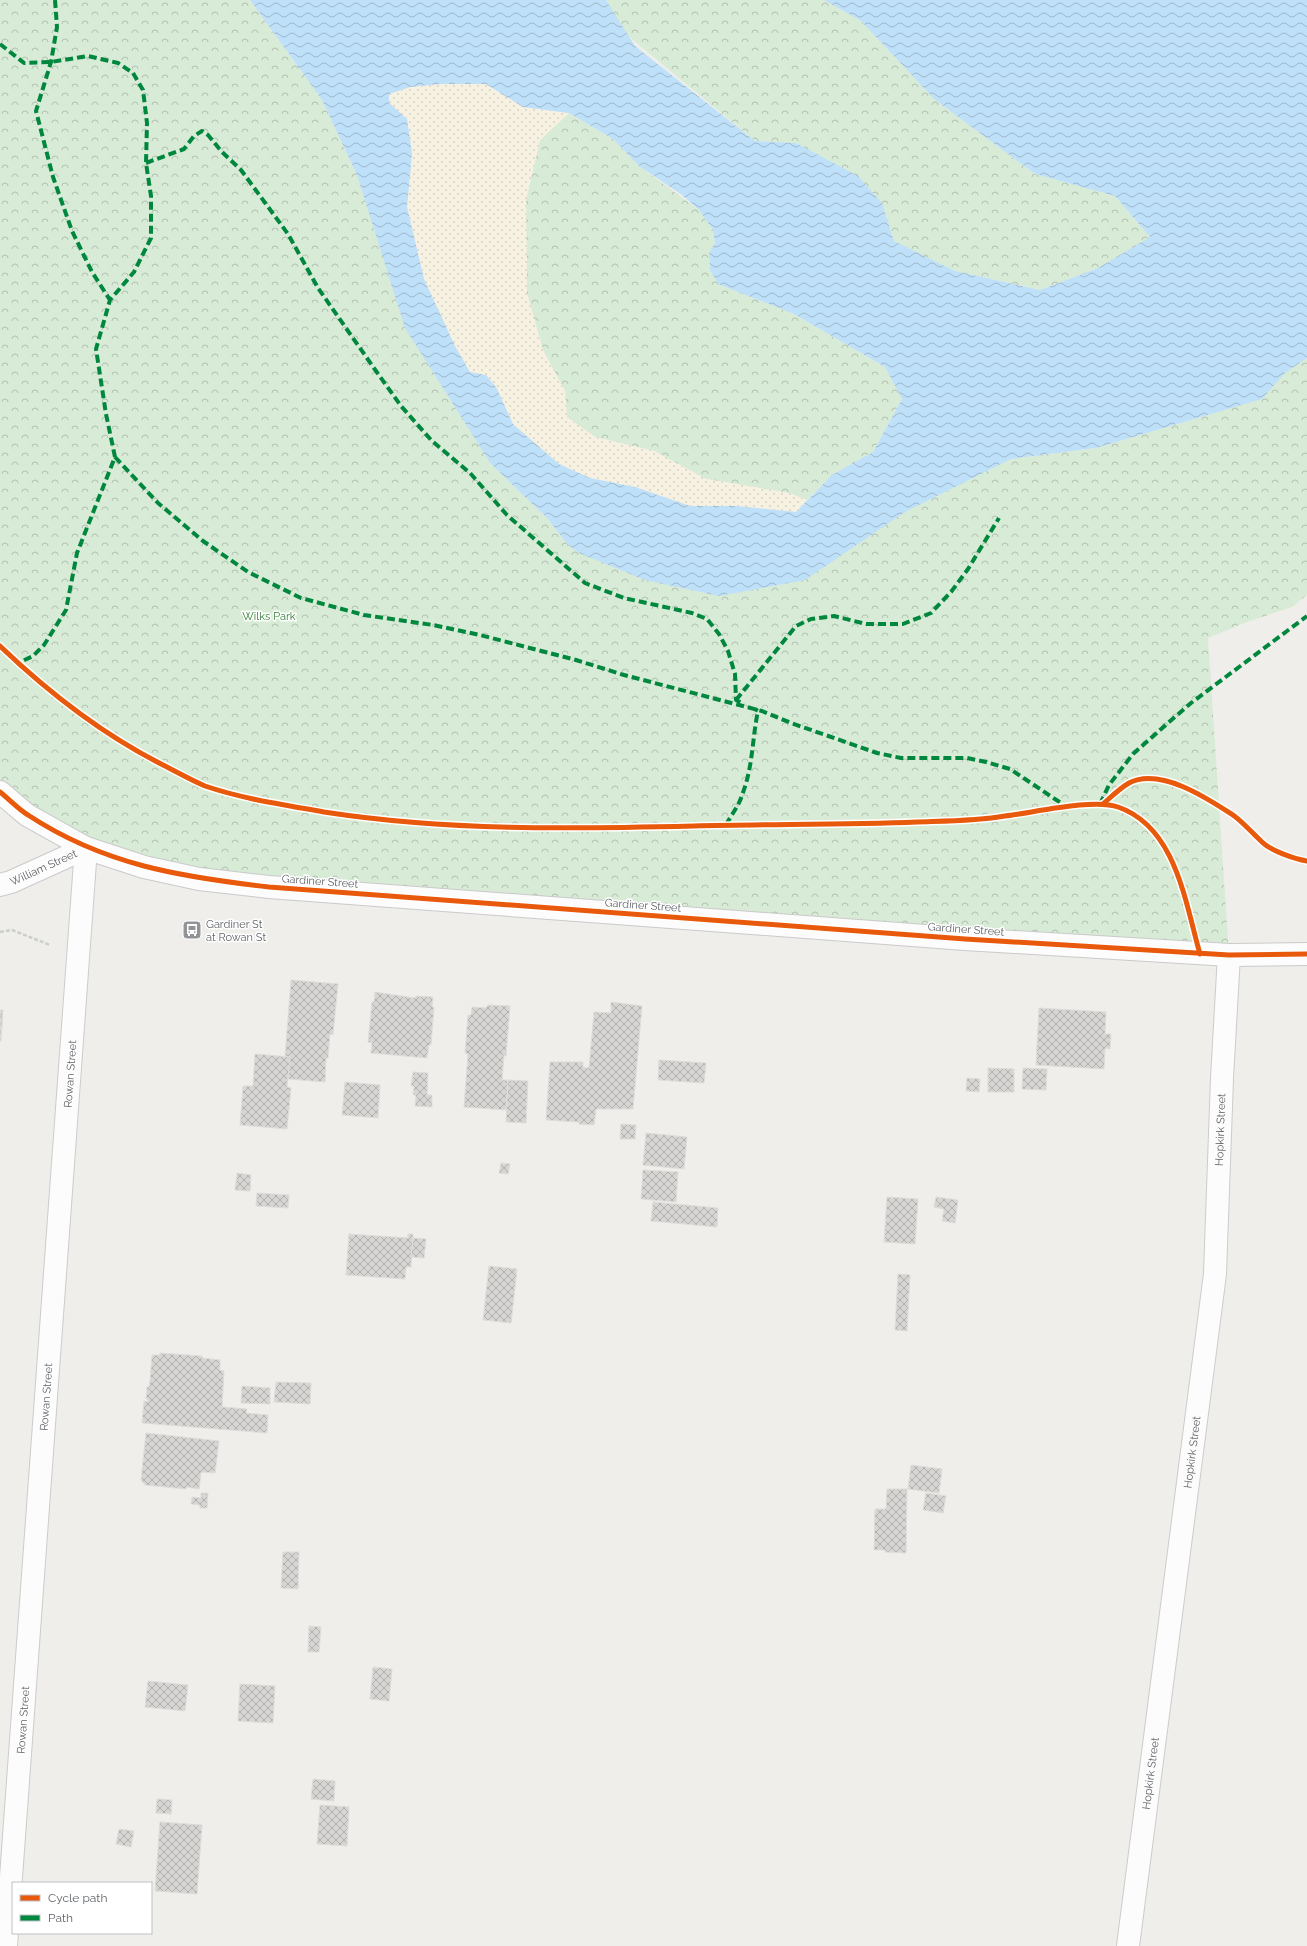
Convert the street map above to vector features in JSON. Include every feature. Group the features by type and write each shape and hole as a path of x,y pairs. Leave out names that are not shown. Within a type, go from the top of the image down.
{"street":[{"name":"Gardiner Street","path":"0,792 27,815 86,848 144,868 199,879 269,887 965,939 1229,956 1307,954"},
{"name":"William Street","path":"0,884 11,882 86,848"},
{"name":"Rowan Street","path":"6,1946 86,848"},
{"name":"Hopkirk Street","path":"1128,1946 1215,1274 1222,1078 1229,956"}],"path":[{"path":"0,932 12,930 79,956"}],"green space":[{"name":"Wilks Park","path":"0,0 250,0 322,100 491,464 548,519 568,545 579,553 905,512 1011,459 1096,448 1261,399 1285,373 1307,358 1307,595 1292,607 1247,622 1208,638 1229,955 144,867 0,792"},
{"path":"606,0 824,0 861,21 934,99 1035,174 1115,196 1151,238 1098,268 1040,290 955,271 894,241 882,203 796,143 755,141 628,36"},
{"path":"569,113 613,139 639,166 699,210 713,230 715,243 709,253 710,270 718,284 794,314 885,367 902,399 873,452 832,475 807,500 789,493 706,479 654,451 595,437 567,417 565,391 543,350 527,293 526,200 540,140"}],"sand":[{"path":"440,84 486,84 523,107 569,113 540,140 526,200 527,293 543,350 565,391 567,417 595,437 654,451 706,479 789,493 807,500 796,512 736,506 690,506 635,487 590,478 559,464 513,424 496,387 486,375 470,372 455,346 424,279 407,207 412,153 407,119 389,103 389,94 410,87"}],"water":[{"path":"250,0 606,0 635,46 755,141 796,143 858,176 882,203 894,241 955,271 1040,290 1098,268 1150,237 1115,196 1035,174 934,99 861,21 824,0 1307,0 1307,358 1285,373 1262,399 1096,448 1011,459 905,512 805,580 719,596 645,580 579,553 568,545 548,519 491,464 405,328 357,175 322,100","holes":["440,84 486,84 523,107 569,113 613,139 639,166 682,195 699,210 713,230 715,243 709,253 710,270 718,284 794,314 885,367 902,399 873,452 832,475 796,512 736,506 690,506 635,487 590,478 559,464 513,424 496,387 486,375 470,372 455,346 424,279 407,207 412,153 407,119 389,103 389,94 410,87"]}],"building":[{"path":"291,980 338,984 333,1035 330,1034 328,1058 326,1058 325,1082 288,1079 290,1057 285,1056"},
{"path":"375,992 415,998 416,996 433,997 432,1007 434,1007 431,1045 429,1045 427,1058 371,1053 372,1043 368,1042 372,1002 374,1002"},
{"path":"611,1002 642,1006 633,1109 596,1109 594,1125 579,1124 579,1122 546,1120 550,1062 583,1062 583,1067 589,1068 594,1012 611,1013"},
{"path":"488,1005 510,1006 506,1056 504,1055 502,1080 508,1080 506,1110 464,1107 468,1054 465,1053 468,1015 471,1015 472,1007 486,1008"},
{"path":"1039,1008 1106,1012 1105,1034 1111,1034 1110,1049 1105,1048 1104,1069 1036,1065"},
{"path":"0,1010 3,1010 1,1041 0,1041"},
{"path":"255,1054 290,1057 287,1087 291,1088 287,1129 240,1125 243,1086 253,1086"},
{"path":"659,1060 706,1063 704,1083 658,1080"},
{"path":"988,1068 1014,1069 1014,1092 988,1092"},
{"path":"1023,1068 1047,1069 1046,1090 1022,1089"},
{"path":"413,1072 428,1073 427,1095 432,1095 432,1107 415,1106 416,1096 413,1094 414,1086 411,1086"},
{"path":"967,1078 980,1079 979,1092 966,1091"},
{"path":"508,1080 528,1081 526,1123 506,1122"},
{"path":"345,1082 380,1085 378,1118 342,1115"},
{"path":"621,1124 636,1125 635,1139 620,1139"},
{"path":"646,1133 687,1137 684,1169 643,1165"},
{"path":"501,1163 510,1164 508,1174 499,1173"},
{"path":"643,1170 678,1172 676,1202 641,1199"},
{"path":"237,1173 251,1175 250,1191 235,1190"},
{"path":"257,1193 289,1195 288,1208 256,1206"},
{"path":"887,1197 918,1199 915,1244 884,1242"},
{"path":"936,1197 958,1200 955,1223 942,1221 944,1209 934,1207"},
{"path":"653,1202 718,1208 717,1227 651,1221"},
{"path":"349,1234 408,1238 408,1234 413,1234 411,1267 406,1267 405,1279 346,1275"},
{"path":"413,1238 426,1239 424,1258 411,1257"},
{"path":"489,1266 517,1269 511,1323 483,1320"},
{"path":"898,1274 910,1275 907,1331 895,1330"},
{"path":"160,1353 202,1356 202,1358 220,1360 220,1370 224,1371 222,1407 247,1409 246,1413 268,1415 267,1433 142,1423 144,1401 148,1402 148,1399 146,1399 147,1387 149,1387 150,1381 152,1355 160,1355"},
{"path":"276,1382 311,1383 310,1404 274,1402"},
{"path":"242,1386 270,1388 270,1404 241,1403"},
{"path":"146,1433 219,1441 215,1473 201,1472 199,1489 145,1485 141,1480"},
{"path":"911,1465 942,1469 939,1493 908,1489"},
{"path":"887,1489 907,1489 906,1553 874,1550 875,1509 886,1509"},
{"path":"201,1493 208,1493 207,1508 200,1508 200,1505 191,1504 192,1497 201,1498"},
{"path":"926,1493 946,1496 943,1513 923,1510"},
{"path":"283,1552 299,1552 298,1589 281,1588"},
{"path":"309,1626 321,1627 319,1652 308,1652"},
{"path":"373,1667 392,1669 389,1701 370,1699"},
{"path":"148,1681 188,1685 185,1711 145,1707"},
{"path":"240,1684 275,1686 273,1723 238,1721"},
{"path":"313,1779 335,1781 334,1801 311,1799"},
{"path":"157,1799 172,1800 171,1814 156,1813"},
{"path":"320,1805 349,1807 347,1846 317,1844"},
{"path":"160,1822 202,1825 197,1894 155,1891"},
{"path":"119,1829 134,1831 131,1847 116,1844"}],"marked path":[{"path":"55,0 57,27 51,62 36,111 53,177 72,231 92,272 110,300"},
{"path":"0,44 24,63 51,62 88,56 118,63 133,73 143,90 147,123 146,163 151,196 151,238 134,272 110,300 96,349 106,414 115,457 77,553 66,610 44,645 33,656 18,663"},
{"path":"146,163 184,149 194,136 202,131 208,135 222,152 241,170 288,234 318,288 401,406 432,441 470,473 507,515 585,583 624,598 692,613 707,619 719,634 728,651 735,674 736,700 744,704"},
{"path":"115,457 158,503 203,541 248,572 301,598 364,615 433,625 480,635 576,660 624,675 762,711 791,723 877,753 901,758 967,758 986,762 1010,769 1067,807"},
{"path":"736,700 796,626 811,619 834,616 866,624 903,624 931,613 951,592 968,569 999,518"},
{"path":"1100,804 1109,785 1133,754 1191,703 1307,616"},
{"path":"726,825 737,807 746,785 758,711 755,709"}],"cycle path":[{"path":"0,646 77,712 140,753 184,776 205,786 234,795 324,812 416,823 463,826 602,828 861,824 950,821 994,818 1079,805 1094,804 1118,807 1138,817 1153,831 1165,849 1175,868 1183,890 1200,954"},
{"path":"1103,804 1129,783 1141,779 1155,779 1169,782 1197,793 1233,815 1262,842 1271,848 1307,861"},
{"path":"0,792 28,815 85,846 144,866 205,879 236,883 269,887 965,939 1229,955 1307,954"}],"place":[{"name":"Gardiner St at Rowan St","path":"192,930"}]}
